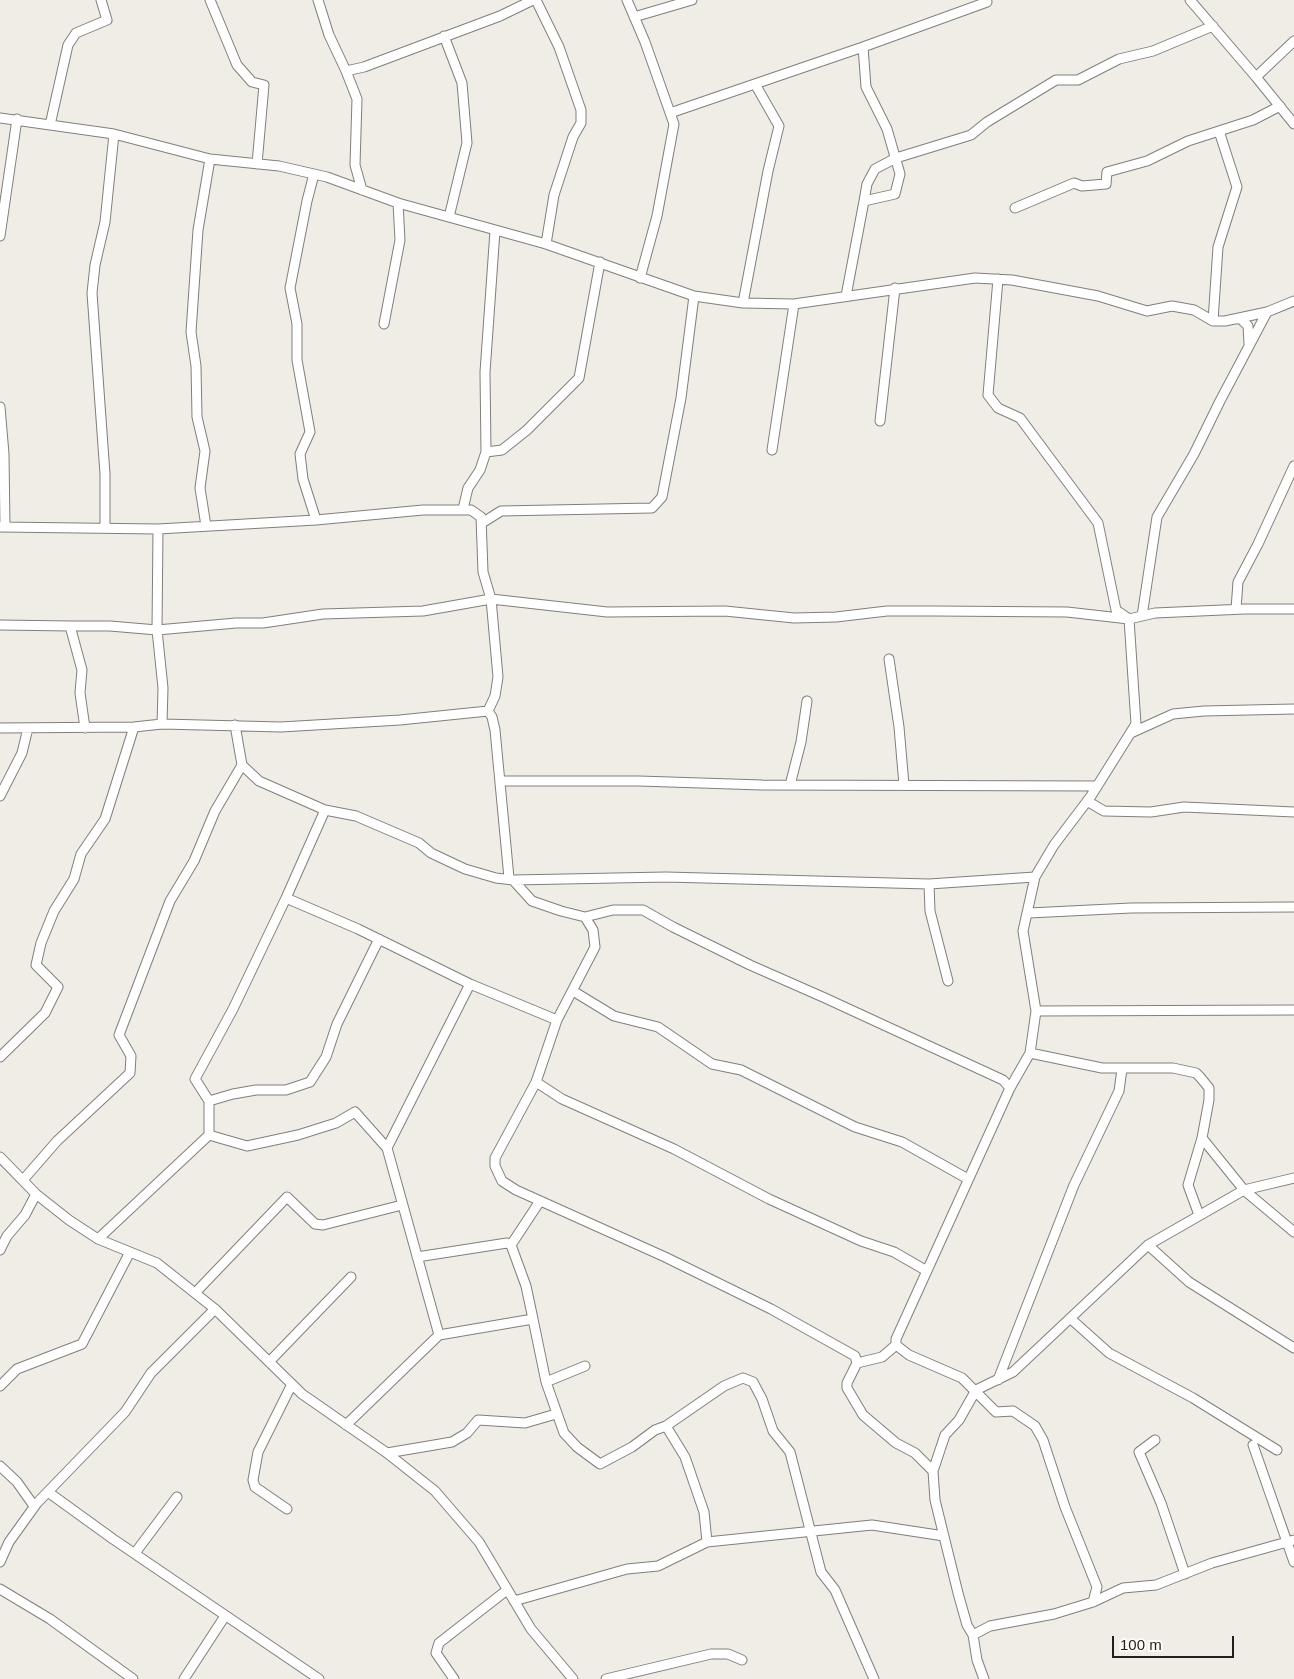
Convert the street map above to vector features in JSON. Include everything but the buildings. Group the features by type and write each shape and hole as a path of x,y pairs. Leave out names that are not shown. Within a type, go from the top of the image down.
{"street":[{"path":"50,125 68,44 76,33 106,20 101,0"},
{"path":"210,0 237,65 252,82 264,85 256,164"},
{"path":"318,0 329,35 357,99 355,165 362,190"},
{"path":"346,71 364,67 500,16 534,0 559,47 581,110 581,123 573,137 554,195 546,244"},
{"path":"627,0 674,124 658,216 640,278"},
{"path":"634,17 692,0"},
{"path":"1190,0 1294,124"},
{"path":"670,113 863,47 988,1"},
{"path":"846,296 867,184 874,169 896,158 970,135 987,122 1056,80 1078,80 1119,59 1153,50 1213,26"},
{"path":"444,36 462,83 467,143 449,217"},
{"path":"1256,77 1294,41"},
{"path":"863,47 866,87 886,129 900,174 894,194 864,202"},
{"path":"743,304 768,171 779,126 755,84"},
{"path":"1015,208 1074,182 1082,186 1106,184 1107,172 1147,161 1188,141 1253,120 1280,106"},
{"path":"0,118 114,134 210,159 279,166 314,174 398,203 546,244 694,296 743,304 794,304 954,280 998,279 1098,296 1147,311 1172,306 1194,310 1213,321 1240,318 1248,326 1249,344"},
{"path":"0,236 17,119"},
{"path":"1213,321 1218,247 1238,187 1219,131"},
{"path":"105,528 106,474 92,293 95,264 105,222 114,134"},
{"path":"206,526 200,488 205,451 197,417 196,366 191,332 198,230 210,159"},
{"path":"314,174 306,201 290,288 297,324 297,360 310,432 300,454 303,479 316,520"},
{"path":"384,324 400,240 398,203"},
{"path":"463,510 468,488 480,470 486,452 485,372 495,231"},
{"path":"486,452 502,450 527,430 579,378 600,262"},
{"path":"998,279 988,395 998,408 1020,418 1098,523 1116,610 1129,619"},
{"path":"880,420 895,288"},
{"path":"482,523 501,511 652,508 662,497 681,398 694,296"},
{"path":"1225,321 1267,312 1294,301"},
{"path":"772,450 794,304"},
{"path":"1142,616 1157,516 1194,454 1267,312"},
{"path":"0,407 3,527 158,529 316,520 423,510 463,510 477,513 482,523 483,572 492,599 498,677 495,696 488,711"},
{"path":"1236,609 1238,582 1294,466"},
{"path":"158,529 157,630 163,688 162,724"},
{"path":"0,626 110,626 157,630 236,623 263,623 323,614 423,612 492,599 607,612 725,611 794,618 836,617 887,611 1049,612 1129,619 1155,613 1236,609 1294,609"},
{"path":"857,1363 882,1358 896,1345 896,1339 968,1178 1010,1088 1030,1053 1036,1011 1023,931 1035,877 1054,845 1087,801 1136,724 1129,619"},
{"path":"70,626 82,670 80,693 85,728"},
{"path":"889,659 900,727 904,786"},
{"path":"790,785 801,742 807,701"},
{"path":"1128,735 1173,714 1204,711 1294,709"},
{"path":"0,728 134,728 162,724 291,726 400,720 488,711"},
{"path":"488,711 492,717 495,730 511,879 532,901 585,917 613,910 643,910 750,966 1003,1080 1010,1088"},
{"path":"235,725 242,765 259,781 325,810 356,816 419,844 431,853 465,869 496,878 666,877 929,884 1035,877"},
{"path":"0,796 22,753 28,728"},
{"path":"0,1057 45,1013 58,987 36,965 41,943 54,911 74,879 81,854 105,819 134,728"},
{"path":"23,1180 57,1141 130,1073 131,1056 119,1035 170,901 194,861 215,811 242,765"},
{"path":"500,781 639,780 790,785 1097,786"},
{"path":"1087,801 1104,811 1151,812 1184,807 1294,812"},
{"path":"98,1239 209,1135 209,1101 196,1079 233,1010 325,810"},
{"path":"929,884 930,911 948,981"},
{"path":"286,898 379,939 470,984 558,1020"},
{"path":"1028,913 1131,908 1294,907"},
{"path":"585,917 593,930 595,947 558,1020 536,1082 495,1158 495,1166 505,1183 665,1257 813,1330 855,1356 857,1363 847,1383 847,1388 863,1415 896,1443 915,1453 932,1471"},
{"path":"209,1101 256,1090 286,1090 310,1082 326,1058 337,1024 379,939"},
{"path":"387,1148 470,984"},
{"path":"573,991 614,1016 658,1027 712,1064 740,1070 855,1127 902,1142 968,1178"},
{"path":"1036,1011 1294,1010"},
{"path":"1030,1053 1102,1068 1173,1068 1196,1073 1209,1088 1209,1100 1202,1138 1188,1185 1199,1214"},
{"path":"998,1380 1074,1185 1119,1091 1122,1069"},
{"path":"536,1082 562,1098 674,1149 769,1199 861,1241 894,1252 927,1271"},
{"path":"209,1135 247,1146 298,1135 336,1123 355,1112 387,1148 439,1335"},
{"path":"1202,1138 1244,1190 1294,1232"},
{"path":"1,1158 36,1194 98,1239 156,1263 215,1309 292,1384 321,1409 386,1453 438,1494 478,1542 531,1629 573,1679"},
{"path":"984,1679 977,1660 973,1635 967,1625 935,1500 932,1471 945,1435 959,1420 976,1390 1013,1372 1148,1245 1199,1214 1244,1190 1294,1178"},
{"path":"0,1250 7,1236 25,1215 36,1194"},
{"path":"195,1293 287,1197 315,1224 323,1225 402,1205"},
{"path":"511,1245 540,1200"},
{"path":"416,1257 507,1243 511,1245"},
{"path":"511,1245 526,1286 546,1382 556,1414 564,1433 577,1447 600,1464 632,1447 655,1430 666,1426 724,1386 743,1378 752,1382 762,1399 773,1431 790,1452 821,1572 835,1590 874,1679"},
{"path":"1148,1245 1189,1282 1294,1348"},
{"path":"0,1386 17,1369 82,1344 130,1252"},
{"path":"269,1362 351,1277"},
{"path":"0,1562 8,1542 56,1480 125,1412 151,1373 215,1309"},
{"path":"346,1425 439,1335 533,1319"},
{"path":"1071,1319 1109,1353 1193,1398 1277,1450"},
{"path":"896,1345 908,1355 962,1378 996,1412 1013,1411 1035,1426 1097,1587 1093,1602"},
{"path":"546,1382 585,1366"},
{"path":"287,1509 255,1487 253,1480 258,1452 292,1384"},
{"path":"386,1453 452,1442 467,1433 478,1420 525,1423 556,1414"},
{"path":"666,1426 685,1457 704,1512 707,1542"},
{"path":"1155,1440 1139,1452 1161,1503 1185,1574"},
{"path":"1253,1445 1290,1541 1294,1562"},
{"path":"0,1466 17,1482 34,1506"},
{"path":"48,1492 113,1539 319,1679"},
{"path":"135,1553 177,1497"},
{"path":"514,1601 627,1569 658,1566 707,1542 872,1525 944,1536"},
{"path":"973,1635 990,1626 1054,1614 1093,1602 1123,1588 1156,1585 1212,1563 1290,1541"},
{"path":"0,1589 50,1619 132,1679"},
{"path":"454,1679 436,1653 439,1642 507,1590"},
{"path":"184,1679 225,1616"},
{"path":"606,1679 711,1654 728,1654 742,1660"}]}
